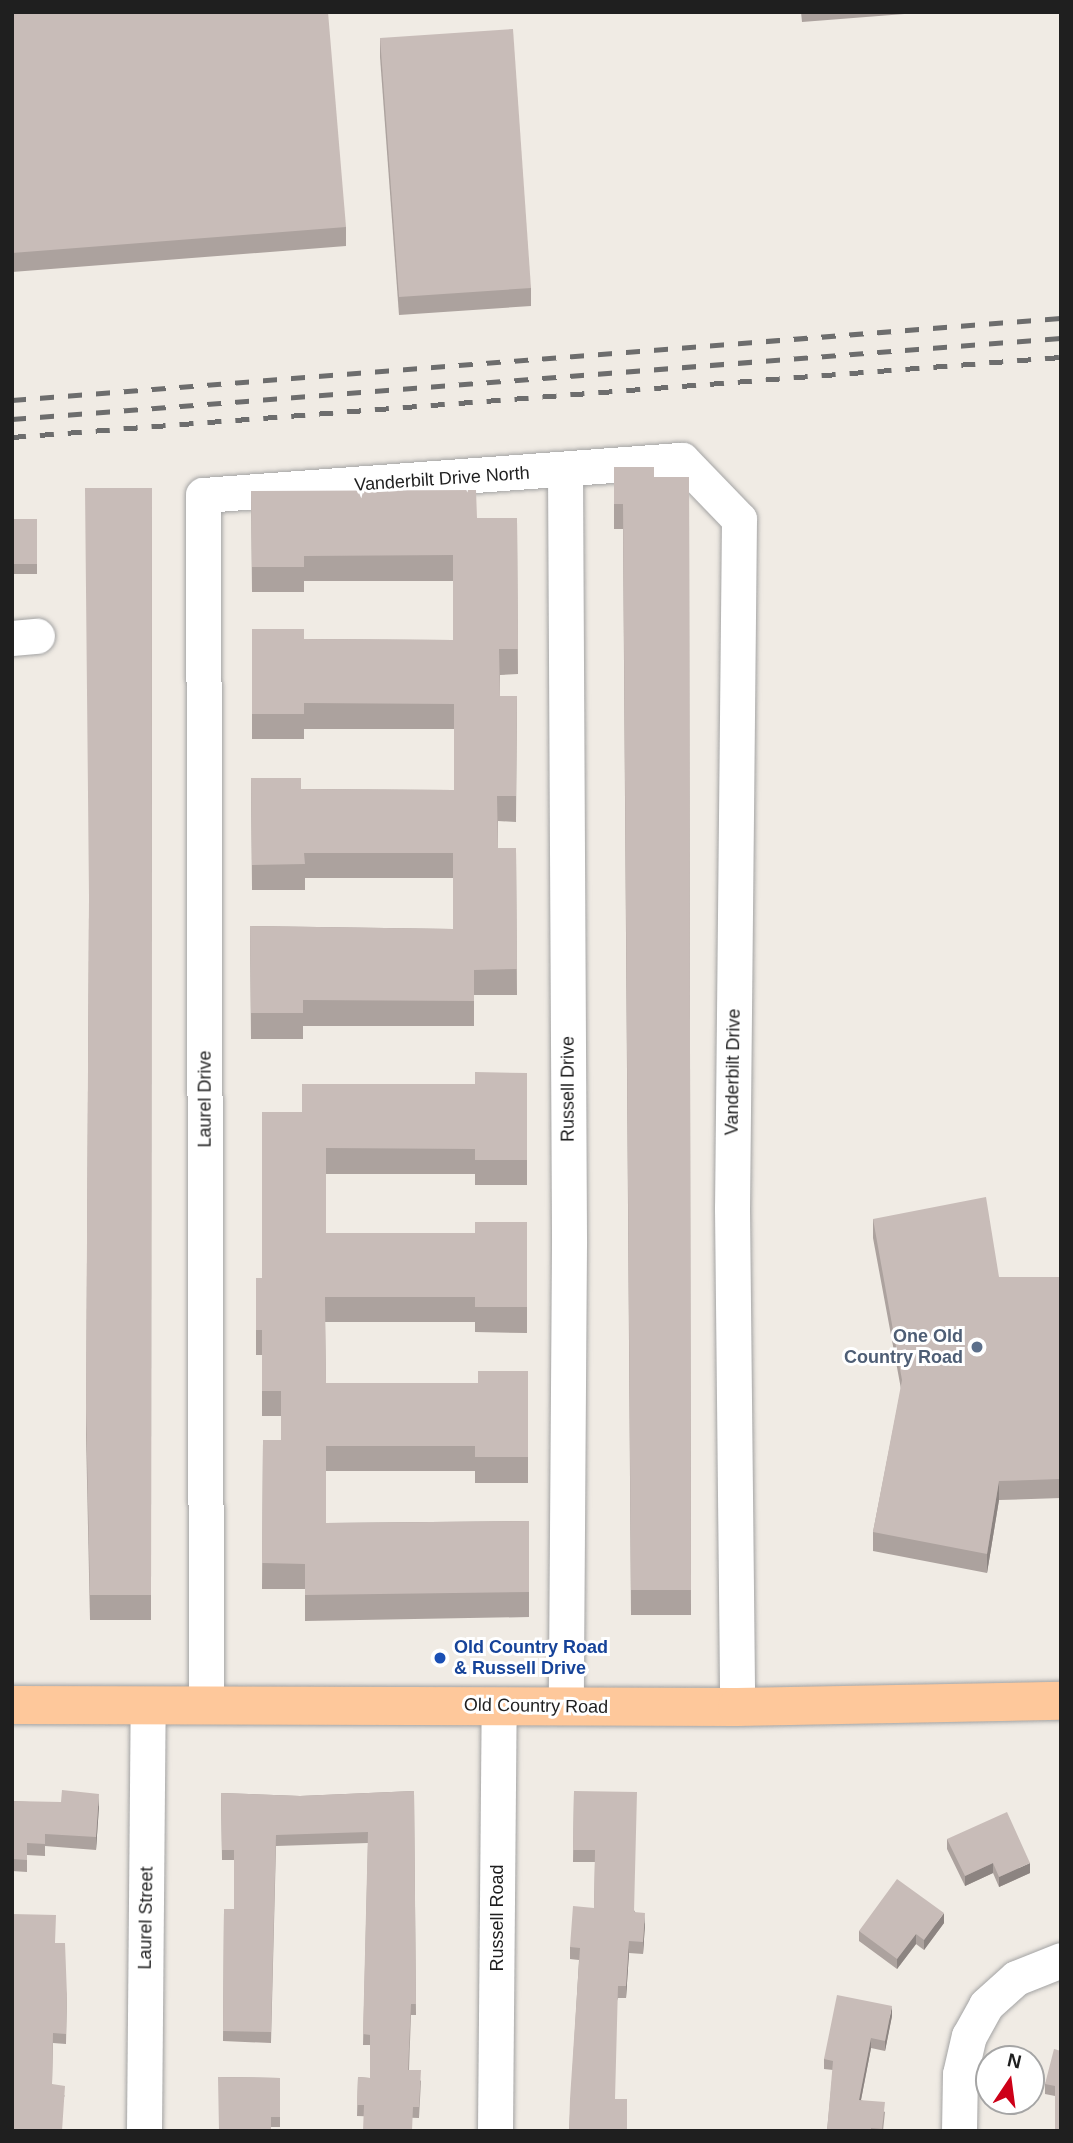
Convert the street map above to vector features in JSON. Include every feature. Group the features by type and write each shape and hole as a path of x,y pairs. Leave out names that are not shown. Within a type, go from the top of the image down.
{"main road":[{"name":"Old Country Road","path":"12,1705 206,1703 737,1707 1061,1701"}],"street":[{"name":"Vanderbilt Drive North","path":"203,495 682,460"},
{"name":"Vanderbilt Drive","path":"682,460 739,519 732,1208 737,1707"},
{"name":"Russell Drive","path":"565,470 569,1244 566,1707"},
{"name":"Laurel Drive","path":"203,495 206,1703"},
{"name":"Laurel Street","path":"144,2131 148,1705"},
{"name":"Russell Road","path":"495,2131 499,1705"},
{"path":"960,2131 960,2074 969,2036 986,2005 1016,1978 1061,1960"}],"building":[{"path":"12,12 328,12 346,227 12,253"},
{"path":"513,29 531,288 399,297 380,38"},
{"path":"614,467 654,467 654,477 689,477 691,1590 631,1590 623,504 614,504"},
{"path":"85,488 152,488 151,1595 90,1595 86,1409 89,897"},
{"path":"476,490 477,518 517,518 518,649 499,649 500,696 517,696 516,796 497,796 498,848 516,848 517,969 474,970 474,1001 303,1000 303,1013 251,1013 250,926 453,929 453,853 304,853 305,864 252,865 251,778 301,778 301,789 454,790 454,704 304,703 304,714 252,714 252,629 304,629 304,639 453,640 453,555 304,556 304,567 252,567 251,491"},
{"path":"12,519 37,519 37,564 12,564"},
{"path":"475,1072 527,1073 527,1160 475,1160 475,1149 326,1148 326,1233 475,1233 475,1222 527,1222 527,1307 475,1307 475,1297 325,1297 326,1383 478,1383 478,1371 528,1371 528,1457 475,1457 475,1446 326,1446 326,1523 529,1521 529,1592 305,1595 305,1564 262,1563 263,1440 281,1440 281,1391 262,1391 262,1330 256,1330 256,1278 262,1278 262,1112 302,1112 302,1084 475,1084"},
{"name":"One Old Country Road","path":"986,1197 999,1277 1061,1277 1061,1479 999,1481 987,1554 873,1532 902,1380 873,1219"},
{"path":"62,1790 99,1794 96,1837 45,1834 45,1844 27,1843 27,1860 12,1859 12,1801 61,1802"},
{"path":"414,1791 416,2004 411,2004 408,2070 421,2070 419,2107 413,2107 412,2131 363,2131 364,2105 357,2105 358,2077 370,2078 370,2035 363,2034 368,1832 276,1835 271,2032 223,2031 224,1909 234,1909 234,1850 222,1850 221,1793 300,1796"},
{"path":"574,1791 637,1792 634,1912 645,1913 643,1942 629,1941 626,1986 618,1986 615,2099 627,2099 627,2131 569,2131 580,1948 570,1947 573,1906 594,1908 595,1850 573,1850"},
{"path":"1007,1812 1030,1863 999,1877 993,1863 965,1876 947,1839"},
{"path":"897,1879 944,1913 924,1940 916,1934 897,1959 859,1931"},
{"path":"12,1914 56,1915 55,1943 65,1943 66,2034 53,2033 52,2084 65,2086 62,2131 12,2131"},
{"path":"837,1995 892,2006 885,2041 871,2038 859,2100 885,2102 882,2129 827,2131 833,2061 824,2059"},
{"path":"1054,2049 1061,2051 1061,2131 1055,2131 1055,2086 1045,2084"},
{"path":"218,2077 280,2078 280,2117 271,2117 271,2131 219,2131"}],"railway":[{"path":"12,400 1061,318"},
{"path":"12,419 1061,338"},
{"path":"12,437 1061,357"}],"place":[{"name":"One Old Country Road","path":"977,1347"},
{"name":"Old Country Road & Russell Drive","path":"440,1658"}]}
